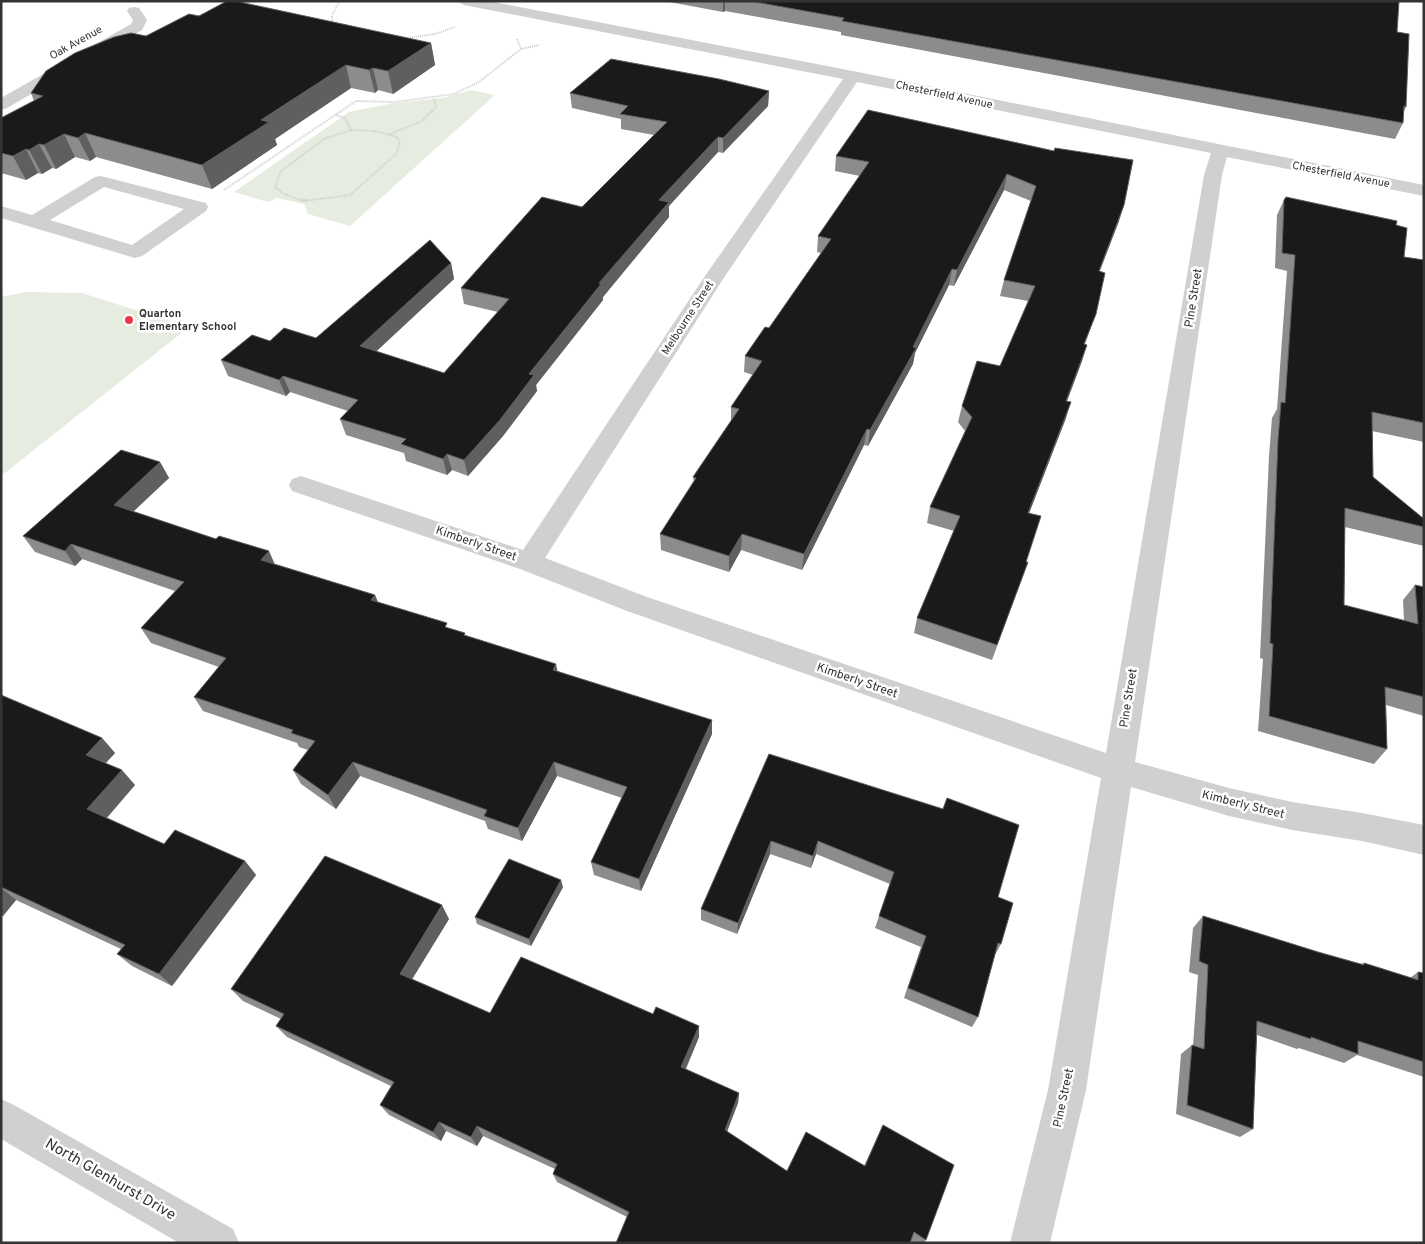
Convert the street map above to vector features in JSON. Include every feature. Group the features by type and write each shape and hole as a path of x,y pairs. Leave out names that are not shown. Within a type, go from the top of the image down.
{"street":[{"name":"Chesterfield Avenue","path":"464,1 853,76 1424,191"},
{"name":"Oak Avenue","path":"1,105 137,27 140,20 138,15 140,8 117,20"},
{"name":"Melbourne Street","path":"529,562 715,276 853,76"},
{"name":"Pine Street","path":"1030,1243 1067,1090 1213,175 1220,151"},
{"path":"34,222 101,181 199,207"},
{"path":"1,212 135,252 199,207"},
{"name":"Kimberly Street","path":"301,485 529,562 646,608 1118,770 1229,802 1292,816 1362,827 1424,840"},
{"name":"North Glenhurst Drive","path":"1,1118 219,1243"}],"path":[{"path":"332,28 332,15 340,1"},
{"path":"401,40 435,34 461,25"},
{"path":"199,207 356,101 375,103 434,98 464,90 474,85 521,49"},
{"path":"389,134 421,123 432,115 436,107 434,98"},
{"path":"336,114 345,118 351,130"},
{"path":"351,130 376,131 389,134 398,137 400,143 396,154 350,195 303,202 284,194 275,187 281,171 324,139 351,130"}],"shaded area":[{"path":"471,90 495,95 350,226 308,214 304,204 277,198 268,202 234,192 349,112 394,103 443,98"},
{"path":"26,292 82,293 189,327 1,476 1,297"}],"building":[{"path":"227,1 235,1 431,43 388,71 373,68 369,70 346,65 261,120 269,122 202,165 85,133 78,138 64,134 44,145 39,144 13,156 1,153 1,118 43,96 31,93 46,71 75,53 114,37 131,33 146,36 189,14 199,16"},
{"path":"750,1 1399,1 1397,32 1409,34 1406,107 1404,106 1403,123 842,21 844,18"},
{"path":"611,59 719,79 769,91 723,138 718,137 659,200 669,202 599,283 601,284 529,374 534,375 500,420 464,460 447,454 443,459 401,444 406,439 340,419 358,400 283,376 279,380 221,360 252,335 270,341 284,328 316,338 430,240 451,263 360,346 444,373 509,299 461,288 542,197 582,207 667,122 620,114 628,106 570,93"},
{"path":"868,110 1054,151 1055,148 1133,160 1124,205 1099,271 1105,273 1096,314 1084,344 1087,345 1066,401 1071,402 1028,513 1041,516 1026,562 1028,562 997,645 917,618 960,516 930,507 972,417 962,406 977,361 1000,366 1035,286 1004,280 1036,186 1007,174 957,270 952,269 913,347 916,348 870,430 867,429 804,554 742,534 729,556 660,534 696,478 693,477 739,409 731,407 762,361 745,356 765,327 769,328 831,239 818,236 869,162 836,156"},
{"path":"1286,197 1397,221 1396,225 1407,228 1404,257 1424,260 1424,423 1372,412 1373,477 1424,519 1424,527 1345,508 1344,605 1418,624 1415,585 1424,587 1424,697 1385,687 1387,749 1269,716 1273,644 1270,643 1278,440 1281,402 1285,403 1295,255 1282,253 1284,200"},
{"path":"121,450 160,462 114,505 216,539 219,536 269,551 261,560 375,595 371,600 447,623 445,627 465,633 464,635 556,664 553,670 712,720 639,879 591,862 627,787 554,762 518,828 484,816 487,810 353,762 328,795 293,770 315,741 291,733 293,730 194,697 226,658 141,628 184,582 71,544 65,551 23,536"},
{"path":"1,695 102,738 86,755 122,770 87,809 164,844 175,830 245,861 159,974 117,954 125,945 1,887"},
{"path":"769,754 943,809 947,798 1019,825 998,897 1013,903 1001,944 998,943 978,1017 908,988 926,936 879,916 894,872 818,841 813,856 771,841 738,923 701,909"},
{"path":"325,856 442,905 400,974 490,1013 521,957 653,1014 656,1007 699,1026 681,1067 739,1093 725,1130 787,1171 806,1132 865,1166 883,1125 954,1165 926,1240 914,1232 910,1243 616,1243 629,1212 553,1174 557,1164 477,1126 471,1137 439,1122 433,1132 380,1105 394,1082 276,1026 284,1014 231,989"},
{"path":"509,859 561,880 529,939 475,917"},
{"path":"1203,916 1318,952 1364,965 1364,963 1418,980 1418,972 1424,973 1424,1062 1358,1041 1358,1054 1311,1037 1311,1039 1257,1021 1253,1129 1187,1105 1192,1045 1204,1049 1208,965 1199,961"}],"place":[{"name":"Quarton Elementary School","path":"129,320"}]}
